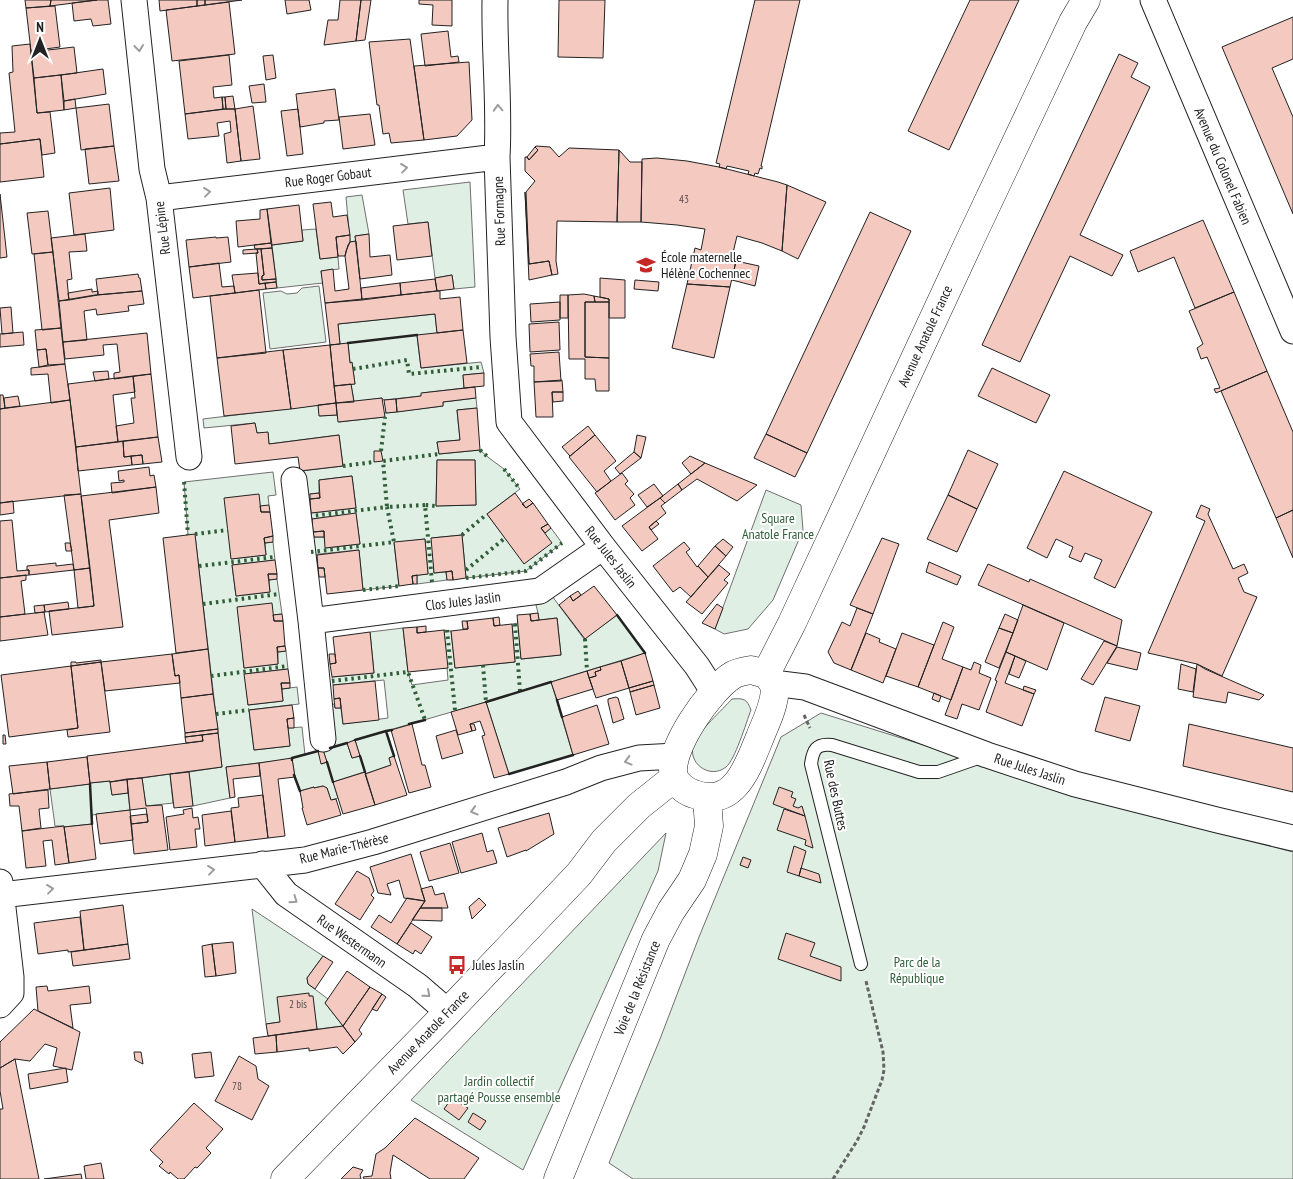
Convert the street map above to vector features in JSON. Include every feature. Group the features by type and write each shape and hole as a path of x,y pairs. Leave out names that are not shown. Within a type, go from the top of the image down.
{"street":[{"name":"Rue Lépine","path":"134,0 152,169 159,198 189,457"},
{"name":"Rue Formagne","path":"495,0 497,157 509,422"},
{"name":"Avenue Anatole France","path":"769,678 792,623 970,240 1064,39 1086,0"},
{"name":"Avenue du Colonel Fabien","path":"1153,0 1293,331"},
{"name":"Rue Roger Gobaut","path":"159,198 497,157"},
{"name":"Rue Jules Jaslin","path":"509,422 603,547 697,666 713,691"},
{"path":"294,480 323,739"},
{"name":"Clos Jules Jaslin","path":"311,621 540,591 603,547"},
{"path":"751,670 769,678 774,691 774,699 767,720 741,779 734,787 722,795 708,798 693,794 682,787 675,767 682,739 713,691 734,675 751,670"},
{"name":"Rue Jules Jaslin","path":"769,678 805,687 987,755 1075,784 1293,838"},
{"name":"Rue Marie-Thérèse","path":"1,888 305,860 373,842 566,782 601,768 639,758 675,767"},
{"name":"Avenue Anatole France","path":"286,1179 579,874 604,841 675,767"},
{"name":"Voie de la Résistance","path":"558,1179 656,939 671,911 692,880 703,854 709,826 708,798"},
{"name":"Rue Westermann","path":"262,864 286,894 418,986 448,1012"},
{"path":"0,1005 11,993 1,888"}],"lane":[{"name":"Rue des Buttes","path":"861,964 811,764 812,754 818,747 825,744 832,745 919,772 938,772 987,755"}],"path":[{"path":"833,1179 857,1142 882,1080 884,1070 884,1052 861,964"}],"green space":[{"path":"470,182 475,287 454,289 452,275 435,278 428,222 408,224 403,190"},
{"path":"362,195 369,234 355,236 356,241 350,242 346,197"},
{"path":"316,229 320,259 338,257 339,269 321,271 323,283 277,288 272,245 303,241 302,230"},
{"path":"319,286 326,342 270,349 263,293 281,291 287,294 297,293 302,288"},
{"path":"435,314 437,333 417,336 421,368 481,362 484,373 463,375 464,388 422,393 421,396 354,402 351,384 355,384 352,363 350,363 348,344 340,344 338,324"},
{"path":"476,398 477,408 457,410 460,440 437,442 439,454 480,450 504,469 520,489 487,514 524,563 545,533 551,528 562,543 526,571 466,578 462,535 432,538 434,573 446,572 447,580 417,584 417,575 428,574 425,539 394,543 399,586 363,590 359,550 309,555 308,537 324,537 326,548 360,544 356,514 312,519 311,513 356,508 352,476 319,480 319,493 303,495 300,471 343,466 339,435 269,444 268,433 257,433 255,423 204,428 203,419 318,405 320,416 337,415 339,422 384,417 384,413 443,406 443,402","holes":["437,460 475,460 476,505 436,506"]},
{"path":"273,472 276,495 268,496 269,505 231,559 266,555 265,543 273,542 275,560 232,565 236,596 270,592 269,580 277,579 282,614 273,615 238,607 244,668 278,664 278,652 286,651 288,669 245,674 248,705 283,701 282,689 297,687 299,704 249,710 254,750 290,746 288,728 302,727 305,755 318,751 322,764 327,762 323,750 326,705 334,704 335,708 341,708 343,724 388,718 384,680 333,685 332,677 374,673 370,632 403,628 408,672 412,685 448,680 444,630 451,631 455,668 515,662 512,624 518,623 521,659 561,655 557,618 539,620 536,605 552,596 584,639 617,615 645,653 551,682 573,755 509,774 486,702 386,731 394,756 389,758 391,765 333,782 338,798 331,800 327,788 323,786 300,791 292,759 226,767 230,798 193,806 189,772 222,767 195,535 188,535 184,482","holes":["355,740 360,756 352,758 347,743"]},
{"name":"Square Anatole France","path":"766,490 801,505 803,530 773,600 748,629 724,634 715,629"},
{"path":"732,699 744,700 751,710 733,757 726,767 720,771 713,772 696,763 692,750 696,738"},
{"name":"Parc de la République","path":"821,713 1119,806 1293,852 1293,1179 633,1179 609,1163 781,737"},
{"path":"170,774 173,803 146,806 142,778"},
{"path":"110,781 112,795 128,793 130,810 92,815 92,824 55,826 50,789"},
{"name":"Jardin collectif partagé Pousse ensemble","path":"666,833 658,871 523,1170 411,1100"},
{"path":"252,909 323,956 307,978 308,984 328,999 325,1003 343,1026 302,1031 317,1029 312,996 309,996 280,1022 266,1024"}],"building":[{"path":"25,0 51,0 50,6 26,8"},
{"path":"51,0 97,0 50,6"},
{"path":"108,0 111,24 93,26 91,19 74,21 72,3"},
{"path":"159,0 197,0 197,6 160,11"},
{"path":"197,0 205,0 205,5 197,6"},
{"path":"205,0 242,0 205,5"},
{"path":"285,0 309,0 311,10 287,14"},
{"path":"340,0 361,0 356,41 324,45 328,20 338,20"},
{"path":"361,0 371,0 365,40 356,41"},
{"path":"419,0 452,0 452,26 432,25 433,5 419,4"},
{"path":"559,0 605,0 603,58 558,57"},
{"path":"755,0 800,0 761,166 762,169 760,168 758,174 755,173 754,176 748,174 749,171 727,166 726,169 719,167 720,164 716,163"},
{"path":"970,0 1019,0 949,150 908,131"},
{"path":"229,2 235,54 172,61 166,10"},
{"path":"55,6 60,47 31,51 26,8"},
{"path":"1293,17 1293,59 1272,68 1293,117 1293,214 1222,47"},
{"path":"448,31 451,57 458,56 459,62 425,66 421,34"},
{"path":"410,39 424,140 391,143 389,133 383,134 379,105 377,105 369,42"},
{"path":"30,44 37,113 50,112 55,153 42,155 40,139 0,144 0,133 15,132 9,73 13,72 12,46"},
{"path":"74,47 77,73 34,78 31,52"},
{"path":"1119,54 1138,63 1131,77 1150,87 1080,235 1123,255 1112,276 1070,256 1020,362 982,345"},
{"path":"229,55 232,85 213,87 214,98 222,97 223,109 185,114 179,61"},
{"path":"273,55 276,78 266,80 263,56"},
{"path":"469,62 472,120 457,136 424,140 414,66"},
{"path":"103,69 106,94 64,101 61,75"},
{"path":"61,75 64,110 37,113 34,78"},
{"path":"264,84 266,102 252,103 249,86"},
{"path":"335,89 339,120 324,121 324,123 300,127 296,94"},
{"path":"233,96 235,109 226,109 225,97"},
{"path":"222,97 225,97 226,109 223,109"},
{"path":"75,99 76,108 64,110 64,101"},
{"path":"109,104 114,146 81,150 76,108"},
{"path":"253,106 260,159 241,161 235,109"},
{"path":"235,109 241,161 227,163 224,134 231,132 230,121 217,123 219,136 188,139 185,114"},
{"path":"298,109 303,154 287,156 281,111"},
{"path":"370,114 375,145 343,149 339,117"},
{"path":"40,139 44,177 0,182 0,144"},
{"path":"114,146 119,181 89,184 85,149"},
{"path":"536,146 550,147 559,157 569,148 619,150 617,222 557,221 556,261 558,274 552,275 549,261 529,264 526,192 535,181 525,171 525,157 529,160 538,150"},
{"path":"535,147 538,150 529,160 527,157"},
{"path":"619,150 630,162 642,162 641,222 617,222"},
{"path":"657,158 719,167 787,185 782,251 737,236 732,257 737,258 730,287 687,284 695,248 701,250 705,229 641,222 642,159"},
{"path":"787,185 826,202 798,259 782,251"},
{"path":"110,188 114,230 74,235 69,193"},
{"path":"525,192 529,264 549,261 552,275 529,280"},
{"path":"0,194 7,257 0,258"},
{"path":"331,202 333,217 347,215 350,235 336,237 338,257 320,259 313,204"},
{"path":"299,205 303,241 272,245 267,209"},
{"path":"267,209 271,243 238,247 236,221 260,219 260,210"},
{"path":"48,211 53,252 32,254 27,213"},
{"path":"870,212 911,231 807,453 766,434"},
{"path":"1203,220 1234,292 1195,308 1174,257 1138,272 1130,251"},
{"path":"428,222 432,256 397,260 393,226"},
{"path":"85,234 87,251 69,252 72,279 67,280 69,300 59,301 51,238"},
{"path":"369,234 370,257 390,255 392,275 360,279 355,236"},
{"path":"350,235 350,242 345,256 338,256 336,237"},
{"path":"228,237 231,262 189,267 186,240"},
{"path":"356,241 362,300 325,303 321,271 333,269 335,291 349,289 345,256 350,242"},
{"path":"271,243 272,248 255,249 254,245"},
{"path":"272,248 276,279 262,280 264,275 261,249"},
{"path":"257,249 258,253 243,254 243,250"},
{"path":"257,249 261,249 264,275 262,280 276,279 276,282 259,284"},
{"path":"53,252 61,328 42,330 34,254"},
{"path":"736,261 759,266 755,286 732,280"},
{"path":"219,263 222,287 234,286 235,293 193,298 189,267"},
{"path":"258,273 259,284 265,283 266,289 235,293 232,275"},
{"path":"138,274 142,291 98,295 96,279"},
{"path":"452,275 454,289 437,291 435,278"},
{"path":"600,278 625,280 625,318 609,318 609,299 600,297"},
{"path":"435,279 437,291 401,295 400,283"},
{"path":"635,280 659,282 658,291 634,289"},
{"path":"276,282 277,288 266,289 265,283"},
{"path":"400,283 401,295 362,300 361,288"},
{"path":"687,284 730,287 714,358 672,348"},
{"path":"92,289 92,292 98,291 98,295 69,300 68,293"},
{"path":"259,290 266,353 217,358 210,296"},
{"path":"142,291 144,304 128,306 129,311 97,315 96,309 84,311 87,340 63,342 59,301 95,295"},
{"path":"440,291 440,299 460,297 463,330 437,333 435,314 338,324 340,344 330,345 325,303"},
{"path":"1234,292 1267,371 1216,393 1214,389 1220,388 1207,357 1201,359 1197,348 1203,344 1189,311"},
{"path":"584,294 594,296 595,302 585,302 585,357 609,358 609,391 596,391 595,379 585,379 585,359 569,359 568,295"},
{"path":"560,295 568,295 568,318 560,318"},
{"path":"594,296 609,299 609,302 595,302"},
{"path":"560,302 560,320 531,322 530,304"},
{"path":"585,302 609,302 609,358 585,357"},
{"path":"11,307 13,333 2,334 0,308"},
{"path":"559,322 560,350 530,352 529,324"},
{"path":"61,328 65,364 48,365 46,349 37,350 35,330"},
{"path":"463,330 467,363 421,368 417,335"},
{"path":"23,332 24,345 0,347 0,334"},
{"path":"147,333 151,374 114,379 114,373 120,372 117,344 103,345 104,355 65,359 63,342"},
{"path":"348,343 355,384 334,386 330,345"},
{"path":"330,345 336,403 291,409 283,350"},
{"path":"46,349 48,365 39,367 37,350"},
{"path":"283,350 291,409 224,416 217,358"},
{"path":"559,352 561,381 534,382 534,366 531,366 530,354"},
{"path":"65,364 70,400 51,403 48,374 31,375 31,368"},
{"path":"992,368 1050,395 1036,423 978,396"},
{"path":"108,371 109,379 95,381 93,372"},
{"path":"1267,371 1293,432 1293,510 1276,518 1221,391"},
{"path":"484,373 484,386 464,388 463,375"},
{"path":"151,374 158,437 118,442 116,426 134,423 131,398 135,398 133,376"},
{"path":"133,376 135,392 113,395 118,442 76,447 68,384"},
{"path":"562,380 563,392 552,392 553,417 536,417 534,382"},
{"path":"351,384 354,402 336,403 334,386"},
{"path":"475,387 476,398 443,402 443,406 397,412 396,399 421,396 421,393"},
{"path":"552,392 563,392 563,401 553,402"},
{"path":"0,395 3,395 5,408 0,409"},
{"path":"18,396 20,406 5,408 4,398"},
{"path":"382,398 385,417 338,422 336,403"},
{"path":"396,399 397,412 386,413 384,400"},
{"path":"70,400 81,494 0,503 0,409"},
{"path":"336,403 337,415 319,416 318,405"},
{"path":"477,408 480,450 439,454 437,442 460,440 457,410"},
{"path":"255,423 257,433 268,432 269,444 339,435 343,466 300,471 298,457 235,464 231,426"},
{"path":"588,426 595,435 570,456 562,447"},
{"path":"766,434 807,453 795,477 754,458"},
{"path":"595,435 616,461 604,471 611,481 597,492 569,457"},
{"path":"637,435 646,437 641,458 634,452"},
{"path":"158,437 162,462 143,464 142,455 124,457 123,441"},
{"path":"123,441 124,457 131,456 132,465 78,471 76,447"},
{"path":"968,450 998,464 977,509 948,495"},
{"path":"374,451 381,451 383,461 374,462"},
{"path":"634,452 641,458 620,474 615,468"},
{"path":"142,455 143,464 132,465 131,456"},
{"path":"690,456 705,463 691,474 682,463"},
{"path":"437,460 475,460 476,505 436,506"},
{"path":"705,463 757,485 737,501 697,479 682,490 678,484"},
{"path":"149,467 150,476 154,475 156,487 112,493 111,483 124,482 124,480 119,481 118,471"},
{"path":"1064,471 1152,512 1115,588 1094,578 1102,560 1085,553 1081,562 1069,557 1073,547 1056,539 1047,558 1027,548"},
{"path":"622,473 628,481 625,484 634,494 630,498 635,505 615,520 595,493"},
{"path":"352,476 356,508 311,513 310,499 320,498 319,480"},
{"path":"654,484 663,496 647,507 638,495"},
{"path":"678,484 682,490 665,503 660,498"},
{"path":"156,487 159,513 109,520 123,627 52,635 49,611 94,606 81,496"},
{"path":"319,493 320,498 310,499 310,494"},
{"path":"515,493 526,508 533,503 548,524 541,528 552,543 524,564 487,514"},
{"path":"81,494 90,568 74,570 64,495"},
{"path":"259,494 261,512 270,512 273,536 264,538 266,555 231,559 224,498"},
{"path":"948,495 977,509 957,552 927,539"},
{"path":"660,498 665,503 661,506 666,513 649,527 658,539 642,551 622,526"},
{"path":"529,499 533,503 526,508 522,504"},
{"path":"13,501 14,513 0,515 0,503"},
{"path":"269,505 270,512 261,512 260,506"},
{"path":"1201,505 1210,509 1208,514 1233,569 1244,564 1248,573 1238,578 1244,592 1257,597 1222,676 1197,664 1148,653 1205,521 1196,517"},
{"path":"1293,510 1293,558 1276,518"},
{"path":"356,513 360,544 325,548 324,531 313,532 312,519"},
{"path":"12,520 17,571 29,570 29,575 0,578 0,521"},
{"path":"656,521 659,524 651,530 649,527"},
{"path":"548,524 551,528 545,533 541,528"},
{"path":"324,531 324,537 314,537 313,532"},
{"path":"195,534 208,649 176,653 163,538"},
{"path":"462,535 466,578 453,580 452,571 434,573 431,538"},
{"path":"273,536 273,542 265,543 264,538"},
{"path":"882,538 899,544 873,614 850,605"},
{"path":"425,539 428,574 412,576 413,584 399,586 394,542"},
{"path":"723,539 733,547 726,556 715,546"},
{"path":"684,542 690,549 686,552 697,567 708,577 691,597 680,587 673,592 653,566"},
{"path":"65,543 70,543 72,551 66,551"},
{"path":"715,546 726,556 708,577 698,566"},
{"path":"359,550 363,590 327,594 324,568 318,568 317,555"},
{"path":"275,560 277,574 268,574 270,592 236,596 232,565"},
{"path":"929,562 961,576 957,585 926,572"},
{"path":"56,563 56,566 73,564 74,570 29,575 29,570 27,570 27,566"},
{"path":"988,564 1029,582 1030,579 1122,620 1117,646 978,585"},
{"path":"719,565 730,574 724,580 728,583 702,614 686,602"},
{"path":"90,568 94,606 78,608 74,570"},
{"path":"318,568 324,568 325,577 319,577"},
{"path":"452,571 453,580 447,580 446,572"},
{"path":"268,574 277,574 277,579 269,580"},
{"path":"26,575 26,580 21,581 25,614 0,617 0,578"},
{"path":"417,575 417,584 413,584 412,576"},
{"path":"594,586 617,615 585,639 559,605 570,596 573,601"},
{"path":"578,591 581,595 573,601 570,596"},
{"path":"68,602 69,609 45,612 44,605"},
{"path":"272,603 274,621 283,621 285,646 277,647 278,664 244,668 237,607"},
{"path":"717,604 723,608 715,629 702,623"},
{"path":"44,605 45,612 35,613 34,606"},
{"path":"1023,605 1064,623 1047,670 1006,652"},
{"path":"857,608 873,614 851,670 834,663 828,652 842,622 850,626"},
{"path":"44,612 48,635 0,641 0,617"},
{"path":"538,613 539,620 531,621 530,614"},
{"path":"282,614 283,621 274,621 273,615"},
{"path":"530,614 531,621 557,618 561,655 521,659 517,615"},
{"path":"1005,614 1018,620 1013,633 999,628"},
{"path":"499,617 500,625 494,626 493,618"},
{"path":"493,618 494,626 512,624 515,662 455,668 451,631 468,629 467,621"},
{"path":"462,621 467,621 468,629 463,629"},
{"path":"943,622 954,627 942,659 963,667 951,700 918,687"},
{"path":"426,626 426,632 417,633 417,627"},
{"path":"417,627 417,633 444,630 448,668 408,672 403,628"},
{"path":"999,628 1013,633 999,668 985,662"},
{"path":"370,632 374,673 332,677 330,664 336,663 333,637"},
{"path":"866,633 880,639 879,642 896,649 883,683 851,670"},
{"path":"902,633 934,645 918,687 886,676"},
{"path":"1104,641 1117,646 1093,685 1081,679"},
{"path":"285,646 286,651 278,652 277,647"},
{"path":"1117,647 1141,653 1137,670 1107,663"},
{"path":"208,649 213,694 181,698 179,675 175,676 172,654"},
{"path":"1006,652 1015,656 1005,683 1034,694 1022,726 986,712 997,681 995,680"},
{"path":"645,653 653,681 629,688 621,661"},
{"path":"172,654 175,676 179,675 180,683 105,691 101,662"},
{"path":"329,654 335,654 336,663 330,664"},
{"path":"1015,656 1026,661 1019,678 1009,674"},
{"path":"101,660 101,662 71,666 71,662"},
{"path":"621,661 629,688 596,698 589,678 596,676 595,672 601,670 600,667"},
{"path":"101,662 110,732 68,737 67,730 78,728 71,666"},
{"path":"974,662 981,665 979,673 991,678 979,710 962,704 957,719 945,715 963,667 971,670"},
{"path":"1181,664 1196,669 1193,692 1178,689"},
{"path":"1197,664 1264,695 1259,700 1228,692 1226,703 1193,697"},
{"path":"71,666 78,728 9,737 1,675"},
{"path":"600,667 601,670 595,672 596,676 589,678 587,671"},
{"path":"288,669 290,683 281,683 283,701 248,705 244,674"},
{"path":"587,671 593,689 557,700 551,682"},
{"path":"375,681 379,720 343,724 340,698 334,699 333,685"},
{"path":"653,681 654,685 630,692 629,688"},
{"path":"281,683 290,683 290,688 282,689"},
{"path":"654,685 660,708 636,715 630,692"},
{"path":"1024,686 1036,690 1034,694 1023,690"},
{"path":"934,693 941,696 939,702 932,699"},
{"path":"213,694 218,729 185,733 181,698"},
{"path":"1105,697 1140,706 1130,741 1095,731"},
{"path":"340,698 341,708 335,708 334,699"},
{"path":"618,698 624,719 613,723 608,699"},
{"path":"486,702 509,774 494,778 482,736 485,735 480,721 470,724 472,731 458,735 451,712"},
{"path":"292,705 294,718 287,719 290,746 254,750 249,710"},
{"path":"597,705 609,744 573,755 562,717"},
{"path":"294,718 294,728 288,728 287,719"},
{"path":"412,724 422,765 425,765 431,787 409,793 391,730"},
{"path":"470,724 474,724 476,730 472,731"},
{"path":"1189,724 1293,748 1293,792 1183,766"},
{"path":"218,729 218,733 185,737 185,733"},
{"path":"456,730 463,753 442,759 436,736"},
{"path":"218,733 222,767 90,783 87,756 203,741 202,735"},
{"path":"3,735 5,735 6,744 3,744"},
{"path":"202,735 203,741 186,743 185,737"},
{"path":"355,740 360,756 352,758 347,743"},
{"path":"323,750 327,762 321,764 318,751"},
{"path":"394,756 407,795 375,805 365,774 391,765 389,758"},
{"path":"87,757 90,784 50,789 47,762"},
{"path":"292,758 295,777 278,779 285,836 268,838 259,763"},
{"path":"47,762 50,789 13,794 9,766"},
{"path":"259,763 260,776 233,779 235,797 230,798 226,767"},
{"path":"189,772 193,806 174,808 170,774"},
{"path":"365,772 375,805 343,814 333,782"},
{"path":"142,778 146,806 162,805 168,850 134,854 131,824 148,822 146,808 130,810 127,779"},
{"path":"127,779 128,793 112,795 110,782"},
{"path":"323,786 327,788 331,800 336,799 341,815 307,825 300,791"},
{"path":"779,787 793,792 791,797 796,799 793,806 798,808 802,806 805,816 773,804"},
{"path":"48,790 49,808 39,809 41,828 22,831 19,806 10,806 9,794"},
{"path":"263,795 268,838 235,842 231,808 239,807 238,798"},
{"path":"192,808 193,818 198,817 200,829 195,829 197,847 170,850 166,817 184,814 183,810"},
{"path":"784,809 805,816 813,848 805,845 806,840 777,830"},
{"path":"130,810 133,840 100,844 96,814"},
{"path":"231,811 235,842 205,846 202,815"},
{"path":"549,813 554,834 526,851 507,857 498,828"},
{"path":"147,814 148,822 131,824 130,816"},
{"path":"92,824 96,859 69,863 64,827"},
{"path":"64,826 69,863 55,865 52,840 43,841 46,866 26,868 22,831"},
{"path":"482,833 487,852 493,850 497,863 461,873 452,842"},
{"path":"450,843 459,873 429,881 420,852"},
{"path":"794,846 806,851 799,876 787,872"},
{"path":"411,854 425,901 404,898 399,880 387,884 391,895 378,893 370,867"},
{"path":"743,857 751,860 748,868 740,865"},
{"path":"801,868 819,874 821,883 799,876"},
{"path":"357,871 369,878 374,891 371,895 374,898 360,920 335,904"},
{"path":"432,886 435,895 444,893 448,908 420,908 425,901 421,889"},
{"path":"407,898 425,901 397,944 371,927 379,915 391,923"},
{"path":"479,898 486,905 472,919 469,907"},
{"path":"123,905 128,944 84,950 80,911"},
{"path":"420,908 442,908 442,921 412,920"},
{"path":"80,917 84,950 38,954 34,923"},
{"path":"411,923 432,937 421,954 415,950 413,954 397,944"},
{"path":"786,933 815,943 810,956 841,967 841,981 778,959"},
{"path":"233,942 236,973 216,976 212,944"},
{"path":"128,944 130,959 73,966 71,952"},
{"path":"212,944 216,976 205,977 202,946"},
{"path":"323,956 333,962 315,989 308,984 307,978"},
{"path":"347,971 370,987 343,1026 325,1003"},
{"path":"47,986 48,991 89,986 91,1003 70,1005 73,1028 38,1011 36,987"},
{"path":"370,987 382,994 359,1030 362,1034 355,1042 343,1026"},
{"path":"309,993 309,996 313,996 317,1029 268,1036 266,1024 280,1022 277,997"},
{"path":"382,994 386,997 377,1011 372,1009"},
{"path":"34,1009 80,1032 72,1070 53,1066 57,1048 45,1044 30,1061 15,1059 0,1068 0,1042"},
{"path":"343,1026 355,1042 343,1054 337,1047 309,1051 309,1048 277,1052 276,1035"},
{"path":"276,1035 277,1052 255,1054 253,1038"},
{"path":"134,1052 141,1052 143,1064 135,1060"},
{"path":"211,1052 214,1076 195,1078 192,1054"},
{"path":"239,1056 256,1066 258,1079 269,1086 252,1120 215,1101"},
{"path":"15,1059 39,1179 0,1179 0,1109 3,1109 0,1091 0,1068"},
{"path":"66,1068 68,1082 30,1089 28,1074"},
{"path":"452,1098 468,1108 459,1120 444,1109"},
{"path":"194,1103 223,1129 206,1148 211,1153 184,1179 178,1179 159,1166 163,1162 150,1150"},
{"path":"473,1113 486,1121 480,1130 468,1122"},
{"path":"415,1118 479,1158 464,1179 430,1179 393,1155 391,1179 364,1179 363,1177 372,1176 376,1154 385,1148"},
{"path":"101,1163 104,1179 86,1179 84,1166"},
{"path":"353,1167 363,1170 360,1175 361,1179 341,1179"},
{"path":"81,1174 82,1179 44,1179"}],"hedge":[{"path":"353,369 407,360 409,374 482,367"},
{"path":"381,451 385,417"},
{"path":"480,450 489,458"},
{"path":"425,505 387,507 383,461 439,454"},
{"path":"343,466 374,462"},
{"path":"504,469 520,489"},
{"path":"184,482 188,535"},
{"path":"432,582 425,505 436,506"},
{"path":"311,552 394,542 387,507 312,516"},
{"path":"462,535 487,514"},
{"path":"195,534 228,530"},
{"path":"466,570 505,538"},
{"path":"466,578 526,571 562,543"},
{"path":"199,566 275,557"},
{"path":"363,590 399,586"},
{"path":"203,604 279,594"},
{"path":"515,624 520,691"},
{"path":"447,630 455,710"},
{"path":"585,639 587,671"},
{"path":"483,665 486,702"},
{"path":"211,676 288,666"},
{"path":"332,681 408,672 425,720"},
{"path":"216,714 249,710"}],"wall":[{"path":"348,343 417,335"},
{"path":"617,615 645,653"},
{"path":"486,702 551,682"},
{"path":"557,700 562,717"},
{"path":"409,724 425,720"},
{"path":"392,730 386,731 394,756"},
{"path":"355,740 386,731"},
{"path":"330,748 347,743"},
{"path":"292,760 292,758 318,751"},
{"path":"509,774 573,755"},
{"path":"360,756 365,772"},
{"path":"327,762 333,782"},
{"path":"294,775 300,791"},
{"path":"90,784 92,824"}],"place":[{"name":"École maternelle Hélène Cochennec","path":"646,265"},
{"name":"Jules Jaslin","path":"457,965"}]}
